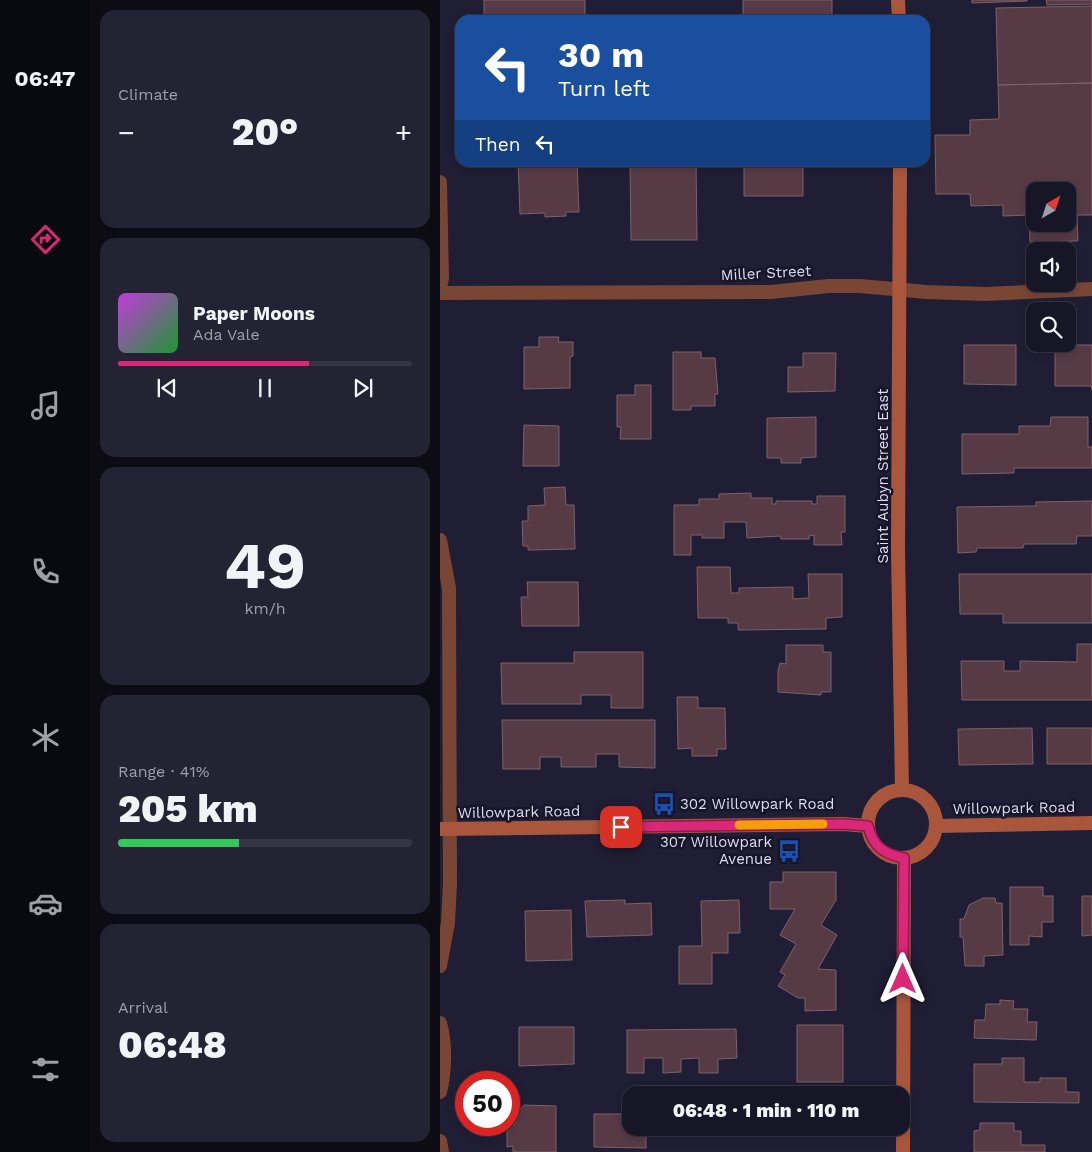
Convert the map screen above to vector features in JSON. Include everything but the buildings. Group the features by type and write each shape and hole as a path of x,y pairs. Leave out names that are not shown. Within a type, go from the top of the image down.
{"main road":[{"path":"898,0 899,15"},
{"name":"Saint Aubyn Street East","path":"900,167 901,290 898,558 902,790"},
{"path":"902,790 922,796 935,814 936,826 928,846 920,853 904,858 888,854 878,847 871,838 868,826 869,815 877,801 891,792 902,790"},
{"name":"Willowpark Road","path":"936,826 1092,823"},
{"name":"Willowpark Road","path":"444,829 844,824 868,826"},
{"path":"903,1152 904,858"}],"street":[{"path":"440,182 442,278 440,287"},
{"name":"Miller Street","path":"440,293 771,292 836,286 878,286 901,290 985,294 1092,289"},
{"path":"440,540 449,588 444,829 448,923 440,966"},
{"path":"440,1024 443,1032 440,1092"},
{"path":"440,1141 442,1152"}],"slow traffic":[{"path":"739,825 823,824"}],"place":[{"name":"302 Willowpark Road","path":"664,804"},
{"name":"307 Willowpark Avenue","path":"789,851"}],"route":[{"path":"621,827 844,824 868,826 871,838 878,847 888,854 904,858 903,979"}]}
